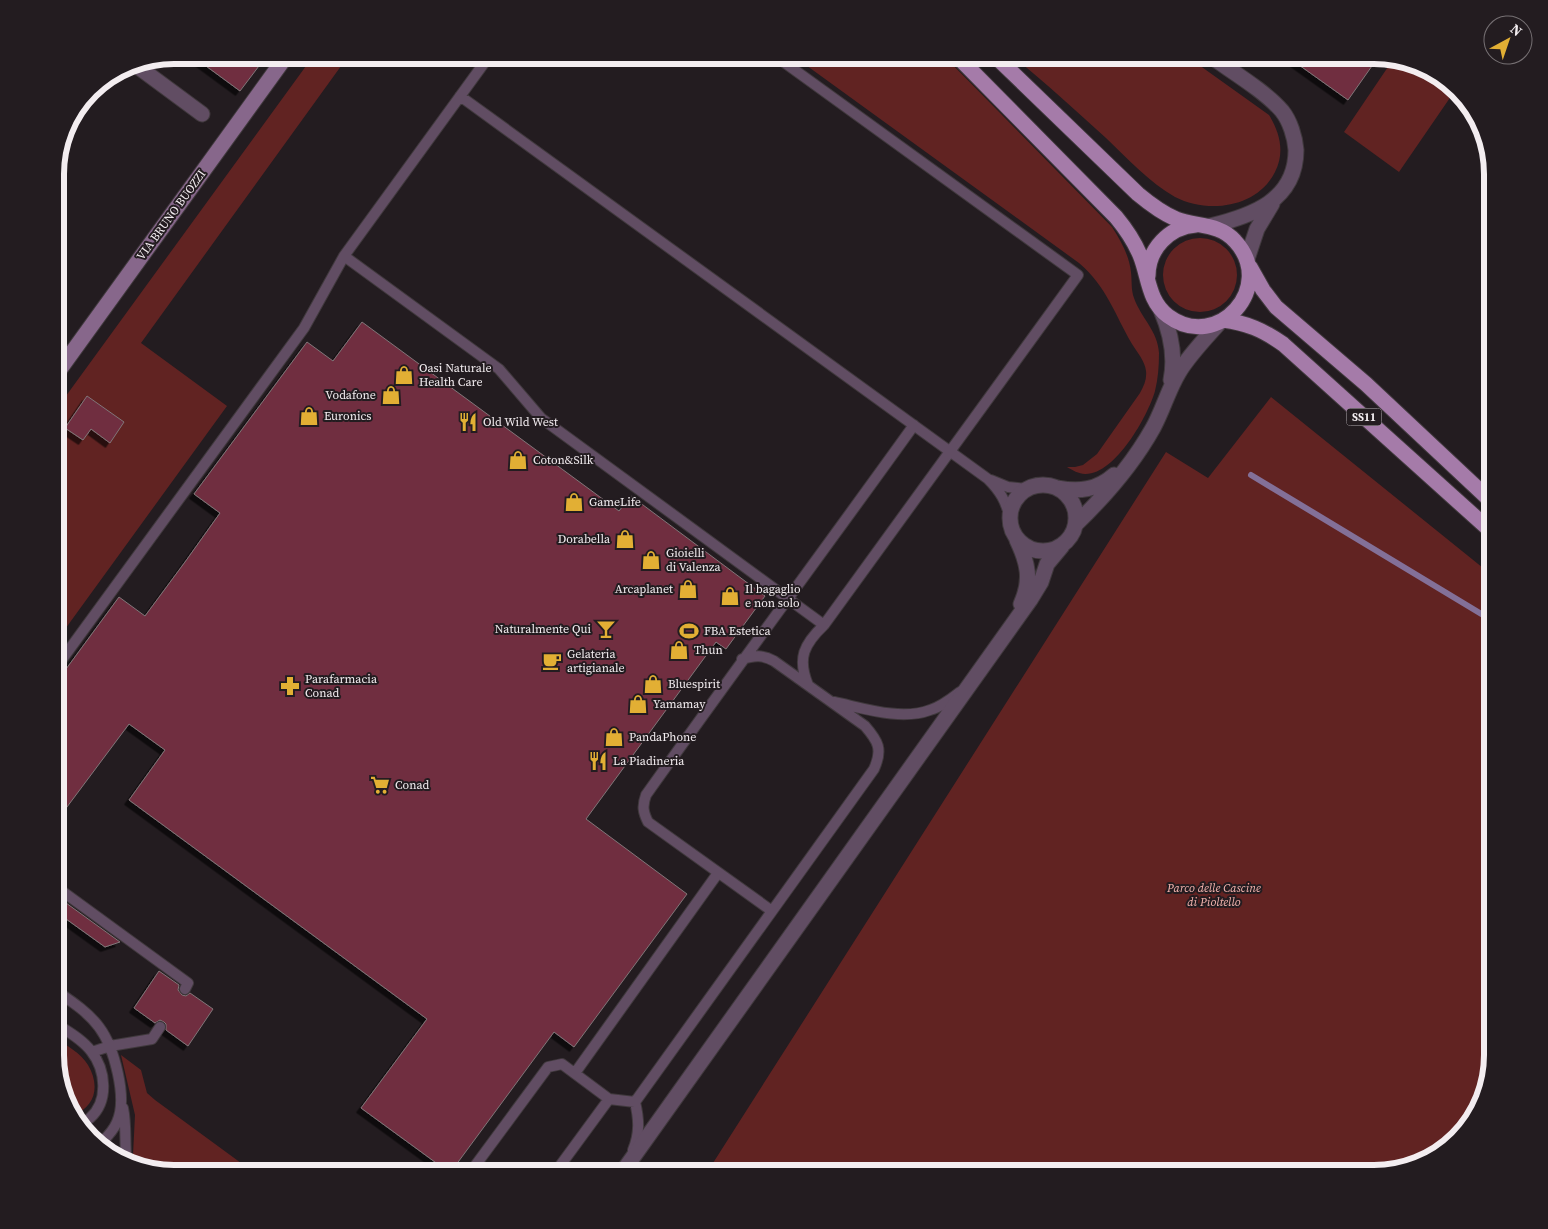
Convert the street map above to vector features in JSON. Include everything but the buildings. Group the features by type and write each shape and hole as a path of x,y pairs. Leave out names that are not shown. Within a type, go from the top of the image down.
{"main road":[{"name":"VIA BRUNO BUOZZI","path":"64,364 280,64"},
{"name":"SS11","path":"965,64 1116,217 1134,241 1141,257 1152,296 1162,310 1175,320 1191,326 1207,326 1222,321 1245,324 1259,329 1283,344 1484,526"},
{"name":"SS11","path":"1003,64 1146,201 1169,216 1182,221 1216,228 1230,236 1241,248 1263,290 1276,307 1366,384 1484,495"},
{"path":"1148,280 1149,263 1161,241 1174,231 1182,228 1204,225"},
{"path":"1222,321 1236,310 1246,296 1250,280 1247,261"}],"street":[{"path":"1221,64 1271,100 1283,112 1296,144 1294,165 1288,182 1257,229 1247,261"},
{"path":"141,69 202,114"},
{"path":"1204,225 1252,214 1275,199"},
{"path":"1162,310 1172,339 1174,355 1167,396"},
{"path":"1076,524 1106,493 1132,459 1153,429 1167,396 1184,365 1222,321"},
{"path":"1011,626 1024,597 1028,569 1026,557 1012,529 1010,518 1012,506 1017,497 1026,489 1036,485 1080,490 1100,485 1110,479 1132,459"},
{"path":"627,1165 1011,626 1036,590 1051,558 1073,532 1076,524 1076,514 1073,503 1058,488"},
{"path":"1017,539 1024,546 1043,552 1062,546"}],"lane":[{"path":"64,657 304,328 344,256 483,64"},
{"path":"786,64 1078,275 824,625 808,641 803,657 804,677 808,685"},
{"path":"460,96 988,479 1002,493 1010,518"},
{"path":"344,256 499,369 541,418 824,625"},
{"path":"772,911 648,822 643,812 643,803 646,795 742,659 788,599 914,425"},
{"path":"988,479 1008,487 1026,489"},
{"path":"626,1165 637,1141 639,1130 635,1102 874,769 879,758 879,748 874,736 865,726 765,656 742,659"},
{"path":"831,702 898,714 914,714 946,703 967,687"},
{"path":"575,1073 718,873"},
{"path":"64,893 188,983 185,989"},
{"path":"64,997 89,1016 105,1036 110,1046 120,1082 121,1112 117,1123 104,1140"},
{"path":"92,1052 110,1046 152,1039 160,1026"},
{"path":"64,1029 92,1052 100,1066 104,1083 103,1096 97,1109 90,1119 86,1121"},
{"path":"476,1165 548,1067 562,1064 610,1099 635,1102"},
{"path":"121,1097 126,1128 126,1154"},
{"path":"561,1165 610,1099"}],"green space":[{"path":"307,64 342,64 141,343 227,406 64,631 64,399"},
{"path":"804,64 952,64 1112,227 1130,266 1134,298 1156,338 1159,353 1158,377 1151,402 1138,429 1129,442 1108,465 1096,472 1085,474 1078,473 1067,467 1083,465 1097,454 1140,393 1146,374 1142,360 1097,281 1079,263"},
{"path":"1022,64 1198,64 1269,115 1280,143 1278,165 1267,184 1244,200 1216,206 1188,202 1165,191 1148,177"},
{"path":"1389,65 1423,75 1452,96 1399,172 1344,132"},
{"path":"1200,238 1221,244 1231,254 1237,275 1231,296 1221,306 1200,312 1179,306 1169,296 1163,275 1169,254 1179,244"},
{"name":"Parco delle Cascine di Pioltello","path":"1271,397 1484,569 1484,1055 1482,1077 1478,1091 1466,1116 1452,1133 1423,1154 1403,1161 1374,1165 712,1165 1166,452 1208,478"},
{"path":"64,1044 88,1065 94,1080 94,1094 87,1107 81,1111 75,1104 66,1077"},
{"path":"121,1055 141,1070 147,1093 244,1165 167,1165 133,1157 135,1115"}],"waterway":[{"path":"1251,475 1484,616"}],"place":[{"name":"Oasi Naturale Health Care","path":"404,375"},
{"name":"Vodafone","path":"391,395"},
{"name":"Euronics","path":"309,416"},
{"name":"Old Wild West","path":"468,422"},
{"name":"Coton&Silk","path":"518,460"},
{"name":"GameLife","path":"574,502"},
{"name":"Dorabella","path":"625,539"},
{"name":"Gioielli di Valenza","path":"651,560"},
{"name":"Arcaplanet","path":"688,589"},
{"name":"Il bagaglio e non solo","path":"730,596"},
{"name":"Naturalmente Qui","path":"606,629"},
{"name":"FBA Estetica","path":"689,631"},
{"name":"Thun","path":"679,650"},
{"name":"Gelateria artigianale","path":"552,661"},
{"name":"Bluespirit","path":"653,684"},
{"name":"Parafarmacia Conad","path":"290,686"},
{"name":"Yamamay","path":"638,704"},
{"name":"PandaPhone","path":"614,737"},
{"name":"La Piadineria","path":"598,761"},
{"name":"Conad","path":"380,785"}]}
